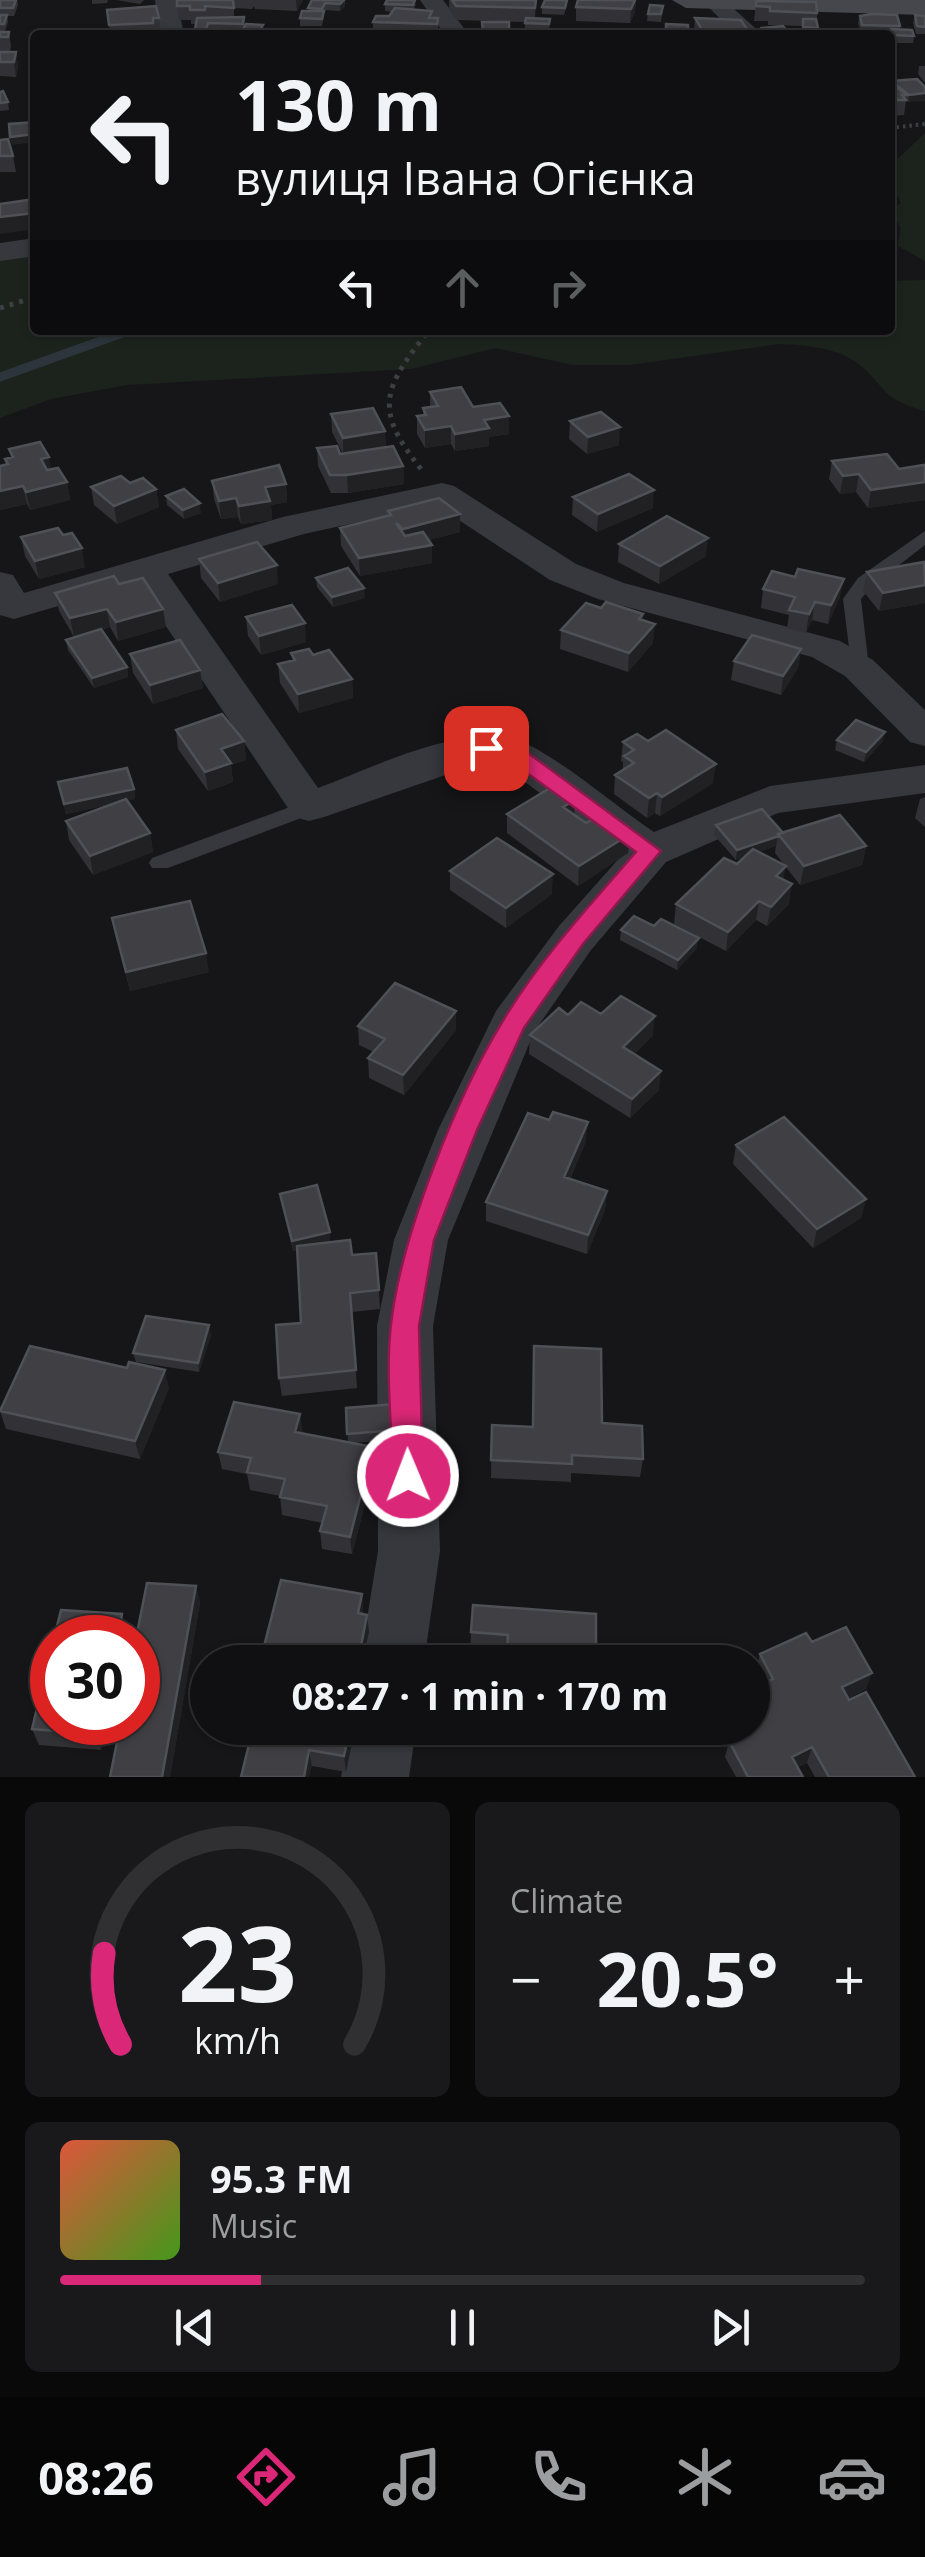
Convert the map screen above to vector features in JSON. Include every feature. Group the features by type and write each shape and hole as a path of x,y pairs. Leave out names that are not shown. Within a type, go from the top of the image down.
{"main road":[{"path":"686,0 925,7"}],"street":[{"path":"166,0 171,30"},
{"path":"431,0 454,30"},
{"path":"712,1 745,30"},
{"path":"0,252 30,248"},
{"path":"0,583 14,608 296,525 442,493 563,572 611,591 826,650 858,668 925,733"},
{"path":"148,570 309,807 460,752 486,748 516,755 650,851"},
{"path":"395,1645 410,1551 405,1326 421,1240 464,1130 513,1024 575,938 650,851 770,800 925,780"},
{"path":"375,1777 380,1745"}],"lane":[{"path":"858,668 852,598 865,582 925,536"},
{"path":"160,863 309,807"}],"path":[{"path":"895,127 925,124"},
{"path":"0,308 30,299"},
{"path":"425,335 387,384 387,407 396,441 442,493"}],"shaded area":[{"path":"925,133 925,261 898,246 900,227 895,207 901,203 895,190 895,161"},
{"path":"30,256 30,335 895,335 895,281 925,280 925,411 890,396 848,357 819,348 780,344 629,365 572,365 496,348 411,369 127,385 51,399 0,418 0,259"}],"building":[{"path":"0,0 16,0 13,8 0,8"},
{"path":"177,0 233,0 234,8 205,6 205,10 190,10 190,6 177,6"},
{"path":"312,0 344,0 340,4 325,3 322,9 308,8"},
{"path":"387,0 415,0 413,5 385,4"},
{"path":"452,0 536,0 535,8 456,6"},
{"path":"545,0 567,0 565,8 542,7"},
{"path":"578,0 635,0 631,9 576,7"},
{"path":"756,1 816,2 817,13 770,11 770,7 756,6"},
{"path":"650,5 663,6 661,14 648,14"},
{"path":"156,6 159,18 153,18 153,23 109,25 107,10"},
{"path":"395,8 432,11 429,18 438,18 437,24 373,22 376,16 389,16"},
{"path":"302,11 324,11 322,19 300,18"},
{"path":"897,15 900,26 862,25 860,16"},
{"path":"915,15 925,16 925,27 917,26"},
{"path":"244,17 243,24 208,23 206,29 195,29 197,18"},
{"path":"526,18 550,19 549,24 525,23"},
{"path":"695,18 741,20 747,30 702,30"},
{"path":"803,19 816,19 818,28 803,27"},
{"path":"482,22 509,22 509,30 483,30"},
{"path":"246,24 263,25 260,30 243,29"},
{"path":"666,24 688,25 688,30 666,30"},
{"path":"783,26 786,30 764,30"},
{"path":"891,29 912,30 914,36 895,35 895,30"},
{"path":"0,52 16,52 14,62 0,62"},
{"path":"917,79 925,93 909,95 895,81"},
{"path":"895,86 907,95 902,95 906,100 895,100"},
{"path":"0,92 8,102 0,103"},
{"path":"30,122 30,135 10,137 9,124"},
{"path":"8,139 13,156 0,156 0,140"},
{"path":"30,200 30,214 0,217 0,204"},
{"path":"461,387 473,407 500,403 509,416 484,420 489,428 455,434 451,426 425,430 417,416 426,415 423,408 438,406 430,392"},
{"path":"373,408 385,431 343,438 331,414"},
{"path":"601,412 620,427 588,437 570,421"},
{"path":"40,442 49,457 41,459 47,470 58,468 67,482 26,492 23,486 0,491 0,466 13,457 9,449"},
{"path":"337,446 340,454 393,446 403,466 330,475 317,448"},
{"path":"887,454 899,469 924,465 925,482 871,490 859,474 843,476 832,461"},
{"path":"279,465 286,484 265,487 270,501 239,506 236,498 219,501 212,481"},
{"path":"629,474 654,490 598,514 573,497"},
{"path":"121,476 130,483 143,478 156,489 114,506 91,487"},
{"path":"184,489 200,503 183,510 166,496"},
{"path":"439,498 460,514 403,529 396,523 405,536 423,532 432,545 359,558 340,528 391,515 388,511"},
{"path":"667,516 708,538 660,566 619,544"},
{"path":"58,528 63,535 72,533 82,548 35,561 21,537"},
{"path":"257,542 277,565 218,583 199,559"},
{"path":"924,562 925,585 883,593 867,572"},
{"path":"348,568 364,588 332,597 316,578"},
{"path":"798,569 844,579 831,605 815,602 809,614 789,610 795,597 763,589 772,571 795,577"},
{"path":"114,576 119,584 143,578 163,609 116,622 107,609 70,618 55,593"},
{"path":"606,602 643,614 639,619 655,624 629,653 561,630 586,603 601,608"},
{"path":"292,605 305,623 259,636 246,617"},
{"path":"101,629 127,667 92,678 66,640"},
{"path":"752,635 801,649 783,676 734,661"},
{"path":"180,640 200,670 150,685 130,654"},
{"path":"309,649 313,655 329,650 352,679 298,694 278,664 295,660 291,653"},
{"path":"222,714 244,741 221,749 231,763 205,772 176,730"},
{"path":"856,720 885,732 866,752 837,740"},
{"path":"666,730 716,764 662,797 657,793 649,798 615,775 634,763 624,756 634,750 623,742 637,734 648,741"},
{"path":"127,768 134,789 64,804 58,782"},
{"path":"555,785 575,800 563,807 586,823 602,814 630,834 579,866 507,814"},
{"path":"126,799 150,833 90,856 66,821"},
{"path":"762,809 783,833 779,836 737,850 716,825"},
{"path":"840,815 866,846 804,866 778,834"},
{"path":"497,838 553,874 506,908 450,871"},
{"path":"753,849 786,866 776,876 792,884 771,907 759,901 728,932 676,904 724,858 737,864"},
{"path":"190,901 206,953 126,972 112,918"},
{"path":"634,916 654,926 661,919 699,938 678,960 621,930"},
{"path":"395,983 456,1011 403,1075 368,1058 385,1039 358,1026"},
{"path":"621,996 655,1016 623,1047 661,1071 632,1099 530,1035 559,1008 568,1015 581,1002 601,1014"},
{"path":"553,1112 588,1122 564,1177 607,1191 588,1235 486,1202 528,1113 549,1120"},
{"path":"784,1117 866,1199 817,1229 736,1145"},
{"path":"317,1185 330,1232 292,1241 280,1194"},
{"path":"350,1240 352,1255 376,1253 379,1290 350,1293 356,1370 279,1378 276,1325 301,1323 297,1246"},
{"path":"146,1316 209,1325 198,1363 133,1353"},
{"path":"30,1346 127,1368 129,1362 165,1370 135,1441 0,1411"},
{"path":"534,1346 601,1349 602,1423 642,1426 643,1459 572,1455 572,1464 491,1460 492,1425 533,1427"},
{"path":"234,1402 300,1414 295,1432 373,1447 350,1537 320,1531 327,1506 280,1497 285,1479 247,1472 251,1458 218,1452"},
{"path":"395,1404 397,1430 347,1434 346,1408"},
{"path":"281,1580 362,1594 358,1613 367,1615 361,1645 264,1645"},
{"path":"147,1583 196,1586 162,1777 110,1777 116,1745 160,1745 160,1615 141,1615"},
{"path":"473,1605 596,1614 596,1645 507,1645 508,1635 471,1632"},
{"path":"61,1610 122,1614 122,1615 60,1615"},
{"path":"846,1627 872,1673 842,1687 849,1700 866,1692 915,1777 829,1777 812,1747 792,1757 803,1777 748,1777 731,1745 770,1745 770,1649 806,1633 812,1642"},
{"path":"249,1745 346,1745 344,1756 309,1750 304,1777 241,1777"}],"waterway":[{"path":"0,377 117,335"}],"route":[{"path":"408,1476 405,1326 421,1240 464,1130 513,1024 575,938 650,851 516,755 486,748"}]}
